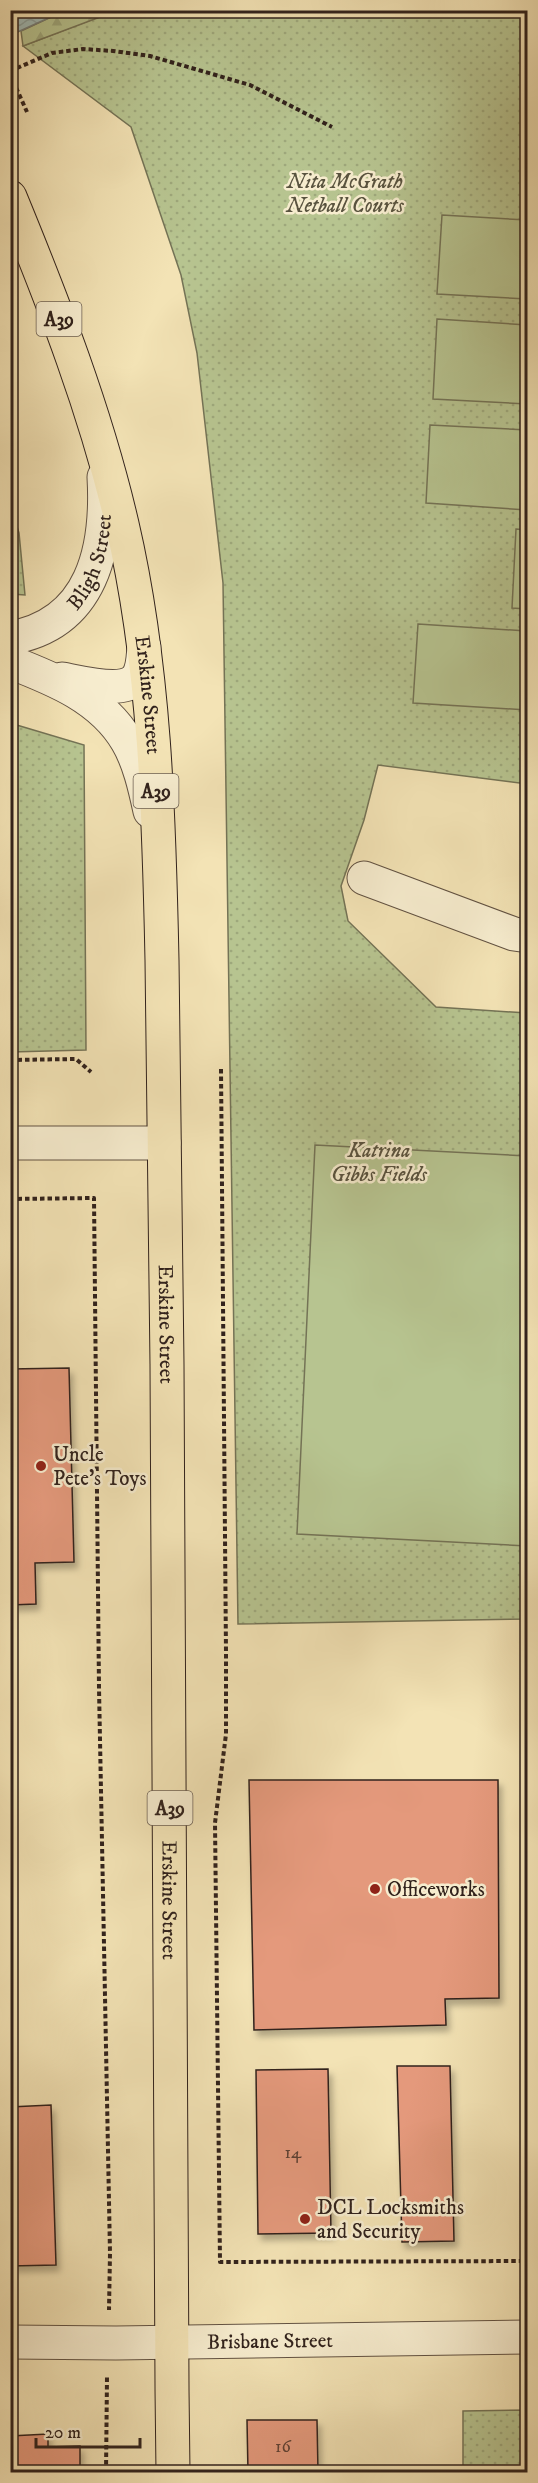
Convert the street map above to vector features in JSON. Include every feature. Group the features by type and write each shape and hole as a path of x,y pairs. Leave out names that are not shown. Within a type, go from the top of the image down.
{"highway":[{"name":"Erskine Street","path":"10,197 53,303 101,443 123,528 144,647 160,850 170,1685 173,2472"}],"street":[{"name":"Bligh Street","path":"10,638 43,627 72,609 90,583 100,550 105,519 101,443"},
{"path":"10,662 49,676 103,685 129,684 137,678 142,665 144,647"},
{"path":"49,676 109,716 128,741 140,772 160,850"},
{"path":"364,878 514,934 528,936"},
{"path":"10,1143 164,1143"},
{"name":"Brisbane Street","path":"10,2342 528,2337"}],"path":[{"path":"27,112 10,72 52,53 83,49 150,56 250,86 332,127"},
{"path":"10,1060 76,1059 91,1072"},
{"path":"221,1070 226,1734 215,1823 220,2262 528,2261"},
{"path":"10,1199 94,1198 99,1688 110,2253 106,2472"}],"green space":[{"path":"64,11 116,11 23,46 21,31"},
{"path":"114,11 527,11 527,784 378,765 364,820 341,886 348,921 436,1007 527,1013 527,1619 238,1624 223,583 197,353 181,275 131,127 23,46"},
{"path":"442,215 527,220 527,299 437,294"},
{"path":"437,319 527,325 527,404 433,399"},
{"path":"430,425 527,430 527,510 426,503"},
{"path":"11,508 19,533 25,595 11,594"},
{"path":"516,529 527,530 527,609 512,608"},
{"path":"418,624 527,631 527,710 413,703"},
{"path":"10,723 84,745 86,1050 11,1052"},
{"name":"Katrina Gibbs Fields","path":"315,1145 527,1156 527,1546 297,1534"},
{"path":"527,2410 527,2472 463,2472 463,2411"}],"water":[{"path":"11,10 64,10 64,11 11,35"}],"building":[{"name":"Uncle Pete's Toys","path":"69,1368 74,1562 35,1563 36,1604 10,1605 10,1369"},
{"name":"Officeworks","path":"249,1780 498,1780 499,1998 445,1999 446,2025 254,2030"},
{"path":"397,2066 450,2066 454,2241 402,2242"},
{"path":"328,2069 331,2233 258,2234 256,2070"},
{"path":"51,2105 56,2265 10,2266 10,2107"},
{"path":"247,2420 317,2420 318,2472 248,2472"},
{"path":"48,2434 48,2447 80,2446 80,2472 10,2472 10,2436"}],"place":[{"name":"Uncle Pete's Toys","path":"41,1466"},
{"name":"Officeworks","path":"375,1889"},
{"name":"DCL Locksmiths and Security","path":"305,2219"}],"park label":[{"name":"Nita McGrath Netball Courts","path":"345,193"}]}
